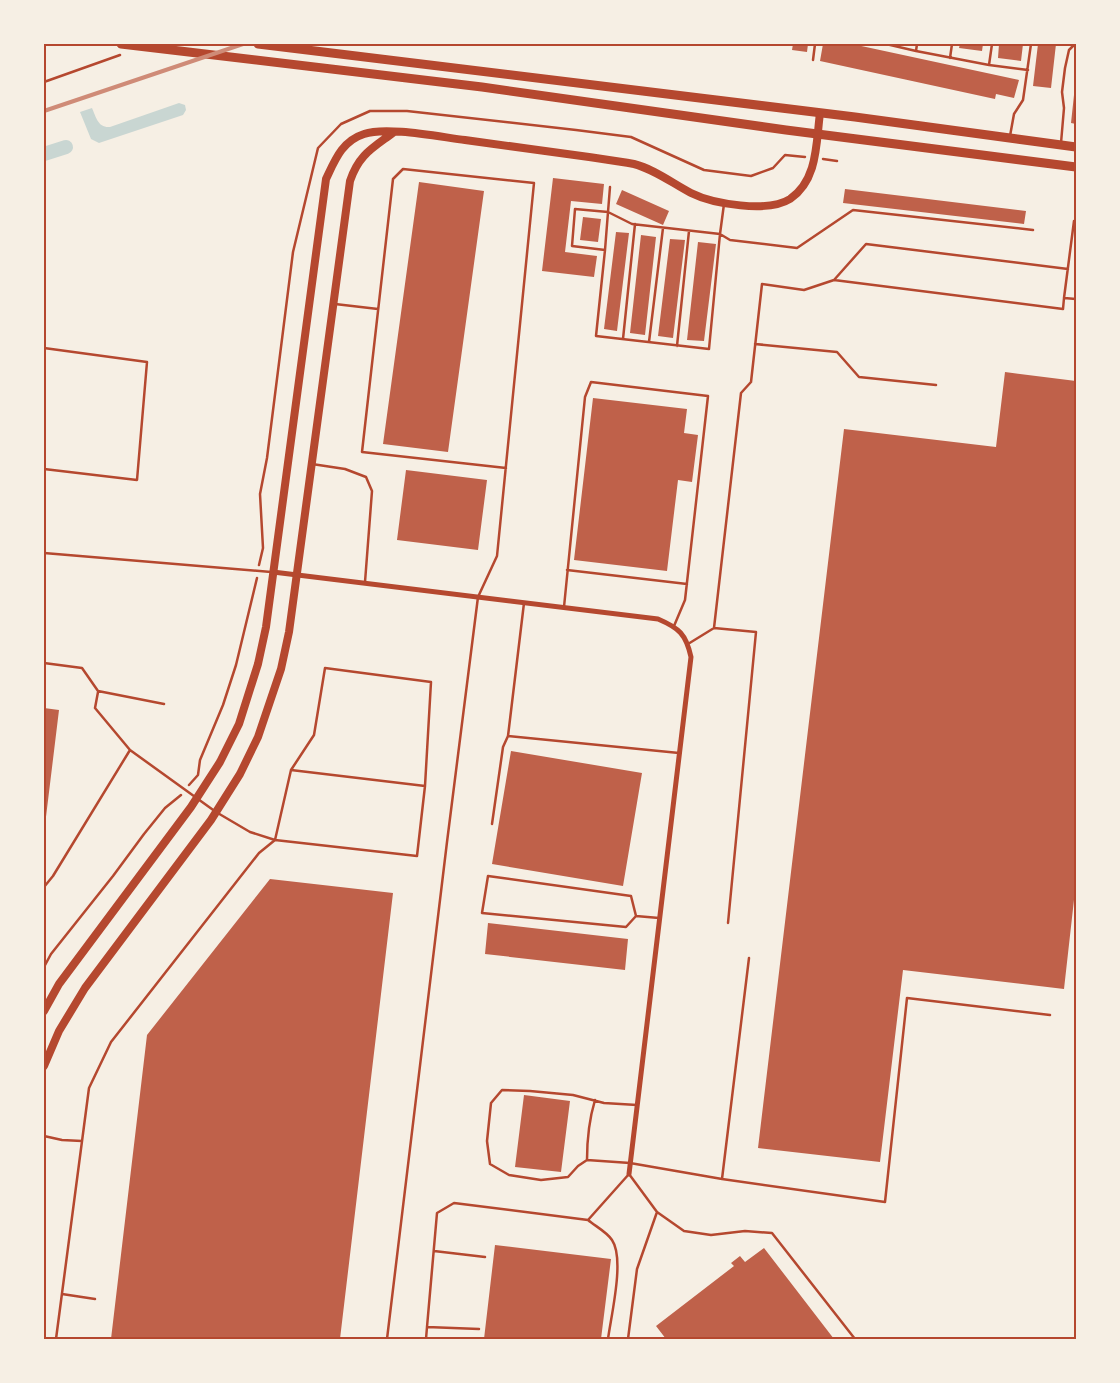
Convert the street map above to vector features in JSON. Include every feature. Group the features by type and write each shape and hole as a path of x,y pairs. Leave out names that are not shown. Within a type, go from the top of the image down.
{"main road":[{"path":"121,44 500,90 817,134 1076,167"},
{"path":"258,44 820,113 1076,147"},
{"path":"44,1011 59,984 197,799 220,762 242,716 258,664 266,628 326,179 337,154 351,140 368,133 394,132 555,152 633,164 648,169 693,194 724,203 759,206 777,205 790,199 803,188 812,171 820,113"},
{"path":"44,1066 59,1031 85,988 216,812 240,774 258,737 281,669 298,575 350,181 355,167 363,155 394,132"}],"street":[{"path":"273,572 658,619 674,626 688,644 690,657 629,1174"}],"lane":[{"path":"813,60 816,44"},
{"path":"886,44 989,66 1028,70"},
{"path":"916,51 917,44"},
{"path":"950,58 952,44"},
{"path":"989,66 992,44"},
{"path":"1009,137 1014,114 1023,100 1031,44"},
{"path":"1061,145 1064,108 1062,92 1064,68 1069,50 1075,44"},
{"path":"387,1339 478,597 496,556 506,468 534,183 403,168 393,179 362,452 506,468"},
{"path":"610,187 596,336 709,350 724,203"},
{"path":"605,250 572,246 576,209 608,212 635,224 720,234 730,240 797,248 853,210 1033,230"},
{"path":"714,628 741,393 751,382 762,284 804,290 834,280 1063,309 1074,221 1076,221"},
{"path":"623,339 635,224"},
{"path":"649,342 663,228"},
{"path":"677,346 689,231"},
{"path":"834,280 866,244 1068,268"},
{"path":"1064,298 1076,299"},
{"path":"333,304 378,309"},
{"path":"755,344 837,352 859,377 936,385"},
{"path":"44,348 148,362 137,480 44,469"},
{"path":"564,608 585,398 591,382 708,396 685,600 674,626"},
{"path":"312,464 346,469 366,477 372,491 365,583"},
{"path":"44,553 273,572"},
{"path":"567,570 687,584"},
{"path":"492,824 502,746 508,736 524,603"},
{"path":"688,644 714,628 756,632 728,923"},
{"path":"44,663 82,668 98,691 164,704"},
{"path":"56,1339 89,1088 111,1042 259,853 275,840 291,770 314,735 325,668 431,682 425,786 417,856 275,840 250,832 216,812 130,750 95,708 98,691"},
{"path":"508,736 679,753"},
{"path":"44,887 53,876 130,750"},
{"path":"291,770 425,786"},
{"path":"488,876 631,896 636,916 626,927 482,913 488,876"},
{"path":"636,916 660,918"},
{"path":"722,1179 749,958"},
{"path":"637,1105 604,1103 573,1095 530,1090 502,1090 491,1102 487,1141 490,1164 509,1175 541,1180 568,1177 586,1160 630,1163 722,1179 885,1202 907,998 1050,1015"},
{"path":"586,1160 590,1118 595,1100"},
{"path":"44,1136 62,1140 82,1141"},
{"path":"588,1220 629,1174 657,1212 684,1231 711,1235 745,1231 772,1233 855,1339"},
{"path":"426,1339 437,1213 454,1203 588,1220 611,1239 618,1252 617,1275 608,1339"},
{"path":"628,1339 637,1269 657,1212"},
{"path":"434,1252 485,1257"},
{"path":"62,1294 95,1299"},
{"path":"427,1327 479,1329"}],"path":[{"path":"44,82 125,53"}],"shaded area":[{"path":"179,103 185,105 186,110 183,115 99,143 91,139 80,112 92,108 100,124 110,127"}],"building":[{"path":"793,44 808,44 807,52 792,50"},
{"path":"823,44 852,44 1019,80 1014,98 996,94 995,99 820,61"},
{"path":"960,44 983,44 982,51 959,48"},
{"path":"999,44 1023,44 1021,61 998,58"},
{"path":"1038,44 1056,44 1051,88 1033,86"},
{"path":"1074,95 1076,96 1076,124 1071,123"},
{"path":"553,178 604,184 602,204 571,201 565,252 597,256 594,277 542,271"},
{"path":"419,182 484,191 448,452 383,444"},
{"path":"845,189 1026,211 1024,224 843,203"},
{"path":"622,190 669,211 663,225 616,204"},
{"path":"583,217 601,219 598,242 580,240"},
{"path":"616,232 629,233 617,331 604,329"},
{"path":"641,235 656,237 645,335 630,333"},
{"path":"670,239 685,240 673,338 658,336"},
{"path":"698,242 716,244 704,341 687,340"},
{"path":"1005,372 1076,381 1076,882 1064,989 903,970 880,1162 758,1148 844,429 996,447"},
{"path":"593,398 687,409 684,433 698,435 692,482 678,480 667,571 574,560"},
{"path":"406,470 487,480 478,550 397,540"},
{"path":"44,708 59,710 45,825 44,825"},
{"path":"511,751 642,773 623,886 492,864"},
{"path":"270,879 393,893 340,1339 111,1339 147,1035"},
{"path":"488,923 628,939 625,970 485,954"},
{"path":"524,1095 570,1101 561,1172 515,1167"},
{"path":"495,1245 611,1259 601,1339 484,1339"},
{"path":"764,1248 834,1339 666,1339 656,1326 734,1266 731,1263 740,1256 745,1262"}],"waterway":[{"path":"44,154 66,147"}],"railway":[{"path":"44,111 243,44"}]}
